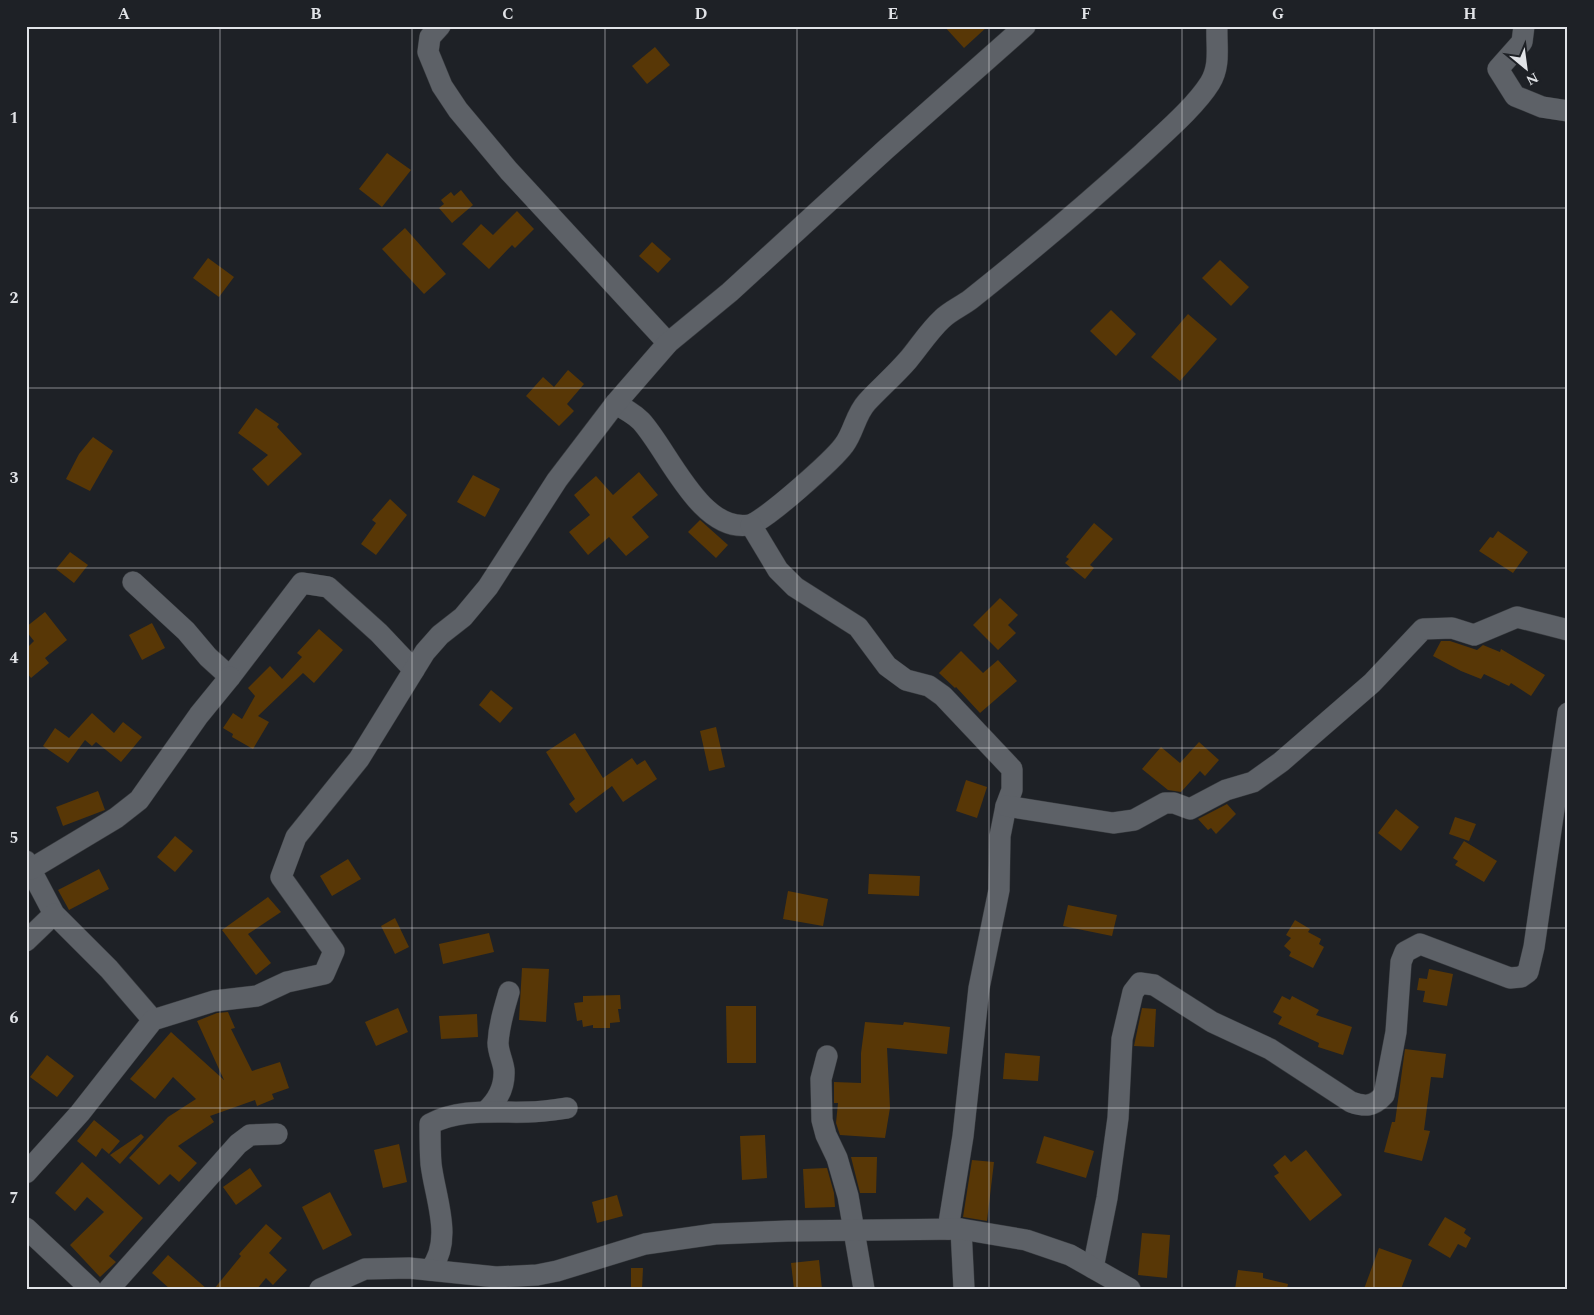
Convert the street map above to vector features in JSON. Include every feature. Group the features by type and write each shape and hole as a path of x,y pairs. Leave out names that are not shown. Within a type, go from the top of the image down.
{"street":[{"path":"440,26 430,37 428,52 442,86 458,110 508,171 668,343"},
{"path":"26,1173 80,1113 153,1020 214,1001 256,996 287,982 324,974 334,951 281,877 296,837 360,759 425,652 440,635 463,618 488,587 557,480 615,404 668,343 730,292 885,150 1025,26"},
{"path":"615,404 629,411 642,422 669,462 706,509 718,519 736,525 751,525 819,473 835,457 846,443 861,409 907,361 943,318 970,300 1030,249 1069,220 1166,131 1210,83 1219,61 1216,46 1217,26"},
{"path":"1524,26 1522,42 1498,69 1515,96 1542,107 1568,111"},
{"path":"751,525 778,570 796,587 858,627 887,666 906,680 929,686 943,696 993,746 1012,769 1012,790 1006,806 1000,836 999,890 979,988 962,1136 954,1229 964,1289"},
{"path":"133,582 186,631 208,657 230,677"},
{"path":"153,1020 109,969 54,914 28,865 116,818 139,800 199,715 302,583 328,588 379,633 414,670"},
{"path":"1006,806 1113,823 1134,820 1166,802 1190,809 1226,790 1253,782 1281,762 1372,684 1423,629 1452,628 1474,635 1517,617 1568,630"},
{"path":"1093,1268 1107,1198 1118,1118 1122,1039 1133,992 1140,983 1154,985 1212,1022 1270,1049 1351,1102 1362,1106 1377,1102 1384,1095 1394,1041 1401,962 1405,952 1420,944 1510,978 1521,977 1528,972 1532,956 1568,713"},
{"path":"26,941 54,914"},
{"path":"486,1112 494,1104 501,1092 504,1071 498,1045 500,1022 509,992"},
{"path":"827,1056 821,1079 822,1120 826,1135 837,1158 848,1196 852,1230 864,1289"},
{"path":"430,1270 436,1262 438,1255 442,1225 441,1206 431,1162 430,1124 446,1116 567,1108"},
{"path":"109,1289 238,1144 250,1135 277,1134"},
{"path":"26,1228 91,1289"},
{"path":"320,1289 365,1269 430,1270 496,1277 537,1275 558,1280 645,1244 679,1238 788,1231 954,1229 1026,1240 1070,1255 1130,1289"}],"building":[{"path":"944,26 988,26 964,48"},
{"path":"655,47 670,65 647,84 632,66"},
{"path":"387,153 411,170 382,207 359,189"},
{"path":"461,190 473,205 452,223 439,208 444,204 441,200 451,192 454,196"},
{"path":"517,211 534,229 515,248 512,245 489,269 462,244 481,224 493,235"},
{"path":"405,228 446,274 424,294 382,249"},
{"path":"652,242 671,259 658,273 639,256"},
{"path":"208,258 234,277 219,297 193,278"},
{"path":"1220,260 1249,287 1231,306 1202,278"},
{"path":"1111,310 1136,334 1116,356 1090,331"},
{"path":"1188,314 1217,339 1180,381 1151,357"},
{"path":"568,370 584,384 567,404 574,411 559,426 526,396 543,377 554,387"},
{"path":"256,408 279,424 277,427 302,454 268,486 252,469 268,455 238,433"},
{"path":"93,437 113,451 90,491 66,479 79,454"},
{"path":"639,472 658,495 632,517 649,537 626,556 609,537 588,555 569,532 590,515 574,495 596,476 613,495"},
{"path":"473,475 500,489 485,517 457,502"},
{"path":"390,499 407,515 376,555 361,544 376,523 372,520"},
{"path":"700,520 728,545 716,558 688,532"},
{"path":"1094,523 1113,539 1090,565 1094,568 1085,579 1065,563 1069,559 1066,557"},
{"path":"1498,531 1528,552 1513,573 1479,551 1490,537 1493,538"},
{"path":"70,552 88,565 74,583 56,569"},
{"path":"1000,598 1018,615 1008,625 1016,633 998,650 973,625"},
{"path":"45,612 67,640 45,658 49,663 31,678 26,672 26,649 34,641 26,631 26,627"},
{"path":"152,623 165,648 142,660 129,635"},
{"path":"319,629 343,650 314,683 303,673 258,716 269,722 253,749 232,737 233,734 223,728 233,713 242,719 255,696 248,688 270,666 282,679 302,657 297,653"},
{"path":"1441,641 1450,641 1477,650 1483,645 1500,652 1501,649 1545,675 1531,696 1511,683 1509,686 1484,674 1481,679 1433,656"},
{"path":"961,651 983,673 998,660 1017,681 980,713 956,687 939,673"},
{"path":"491,690 513,708 500,723 479,705"},
{"path":"92,713 114,733 123,722 142,737 121,762 96,742 92,746 85,740 68,763 43,746 55,728 69,738"},
{"path":"716,727 725,767 709,771 700,731"},
{"path":"575,733 603,778 632,758 637,765 645,760 657,779 623,802 612,786 576,813 569,804 575,799 546,752"},
{"path":"1199,742 1219,760 1205,776 1200,771 1181,792 1168,790 1142,769 1161,747 1180,763"},
{"path":"966,780 987,787 977,818 956,811"},
{"path":"98,791 105,810 63,826 56,807"},
{"path":"1227,804 1236,814 1216,834 1211,828 1208,830 1198,819"},
{"path":"1396,809 1419,827 1401,851 1378,833"},
{"path":"1455,817 1476,824 1469,841 1449,834"},
{"path":"175,836 193,851 175,872 157,857"},
{"path":"1464,841 1497,861 1484,882 1455,865 1458,861 1453,858"},
{"path":"348,859 361,879 332,896 320,876"},
{"path":"99,869 109,889 69,910 58,890"},
{"path":"869,874 920,876 919,896 868,894"},
{"path":"788,891 828,899 823,926 783,919"},
{"path":"268,897 281,912 248,934 271,963 256,975 222,930"},
{"path":"1068,905 1117,915 1112,936 1063,926"},
{"path":"395,918 409,947 395,954 381,926"},
{"path":"1295,920 1310,929 1308,932 1321,939 1319,944 1324,947 1313,968 1289,956 1291,952 1284,946 1291,938 1286,935"},
{"path":"489,933 494,952 443,964 439,944"},
{"path":"522,968 549,969 546,1022 519,1020"},
{"path":"1429,969 1453,974 1447,1006 1423,1002 1425,991 1417,990 1419,978 1427,979"},
{"path":"620,995 621,1009 618,1009 620,1022 610,1023 610,1028 593,1028 593,1025 583,1027 582,1020 577,1021 574,1003 583,1002 583,996"},
{"path":"1282,996 1290,1000 1292,996 1319,1010 1316,1015 1352,1027 1343,1055 1318,1047 1319,1043 1278,1024 1282,1017 1273,1012"},
{"path":"726,1006 756,1006 756,1063 727,1063"},
{"path":"398,1008 408,1032 376,1046 365,1022"},
{"path":"1142,1008 1156,1009 1154,1047 1134,1046"},
{"path":"228,1012 235,1028 231,1029 252,1071 280,1062 289,1088 272,1094 274,1099 257,1106 255,1100 210,1116 214,1122 178,1146 197,1163 179,1182 170,1174 159,1185 129,1158 168,1117 196,1099 173,1077 155,1099 130,1079 171,1032 224,1080 197,1021 217,1013"},
{"path":"477,1014 478,1037 441,1039 439,1016"},
{"path":"865,1022 903,1025 904,1022 950,1027 947,1054 887,1048 890,1108 885,1138 840,1135 836,1123 838,1103 834,1103 834,1082 861,1083 861,1053"},
{"path":"1405,1049 1446,1054 1443,1078 1431,1077 1424,1130 1430,1131 1422,1161 1384,1152 1392,1122 1395,1122"},
{"path":"1005,1053 1040,1056 1038,1081 1003,1079"},
{"path":"47,1055 74,1076 57,1097 30,1077"},
{"path":"94,1120 120,1141 109,1154 102,1148 96,1157 77,1141"},
{"path":"141,1134 144,1137 120,1164 110,1155"},
{"path":"765,1135 767,1178 742,1180 740,1136"},
{"path":"1044,1136 1094,1151 1086,1178 1036,1163"},
{"path":"399,1144 407,1182 383,1188 374,1150"},
{"path":"1306,1150 1342,1195 1310,1221 1274,1176 1279,1173 1273,1165 1285,1155 1291,1162"},
{"path":"851,1157 877,1157 876,1193 860,1193"},
{"path":"972,1160 994,1162 987,1221 963,1217"},
{"path":"82,1162 143,1218 109,1256 116,1262 100,1277 70,1245 104,1212 87,1197 75,1211 55,1193"},
{"path":"250,1168 262,1186 236,1205 223,1187"},
{"path":"827,1168 834,1193 835,1207 805,1208 803,1169"},
{"path":"330,1192 352,1235 323,1250 302,1207"},
{"path":"617,1195 623,1216 597,1223 592,1202"},
{"path":"1445,1217 1466,1229 1464,1233 1471,1238 1466,1248 1458,1244 1450,1258 1428,1245"},
{"path":"266,1224 282,1238 269,1253 287,1270 273,1285 266,1278 257,1289 214,1289 241,1256 239,1254"},
{"path":"1142,1233 1170,1235 1167,1278 1138,1275"},
{"path":"1379,1248 1412,1260 1401,1289 1364,1289"},
{"path":"168,1255 207,1289 170,1289 152,1273"},
{"path":"819,1260 822,1289 794,1289 791,1263"},
{"path":"631,1268 643,1268 642,1289 631,1289"},
{"path":"1238,1270 1263,1273 1263,1278 1288,1284 1287,1289 1235,1289"}]}
